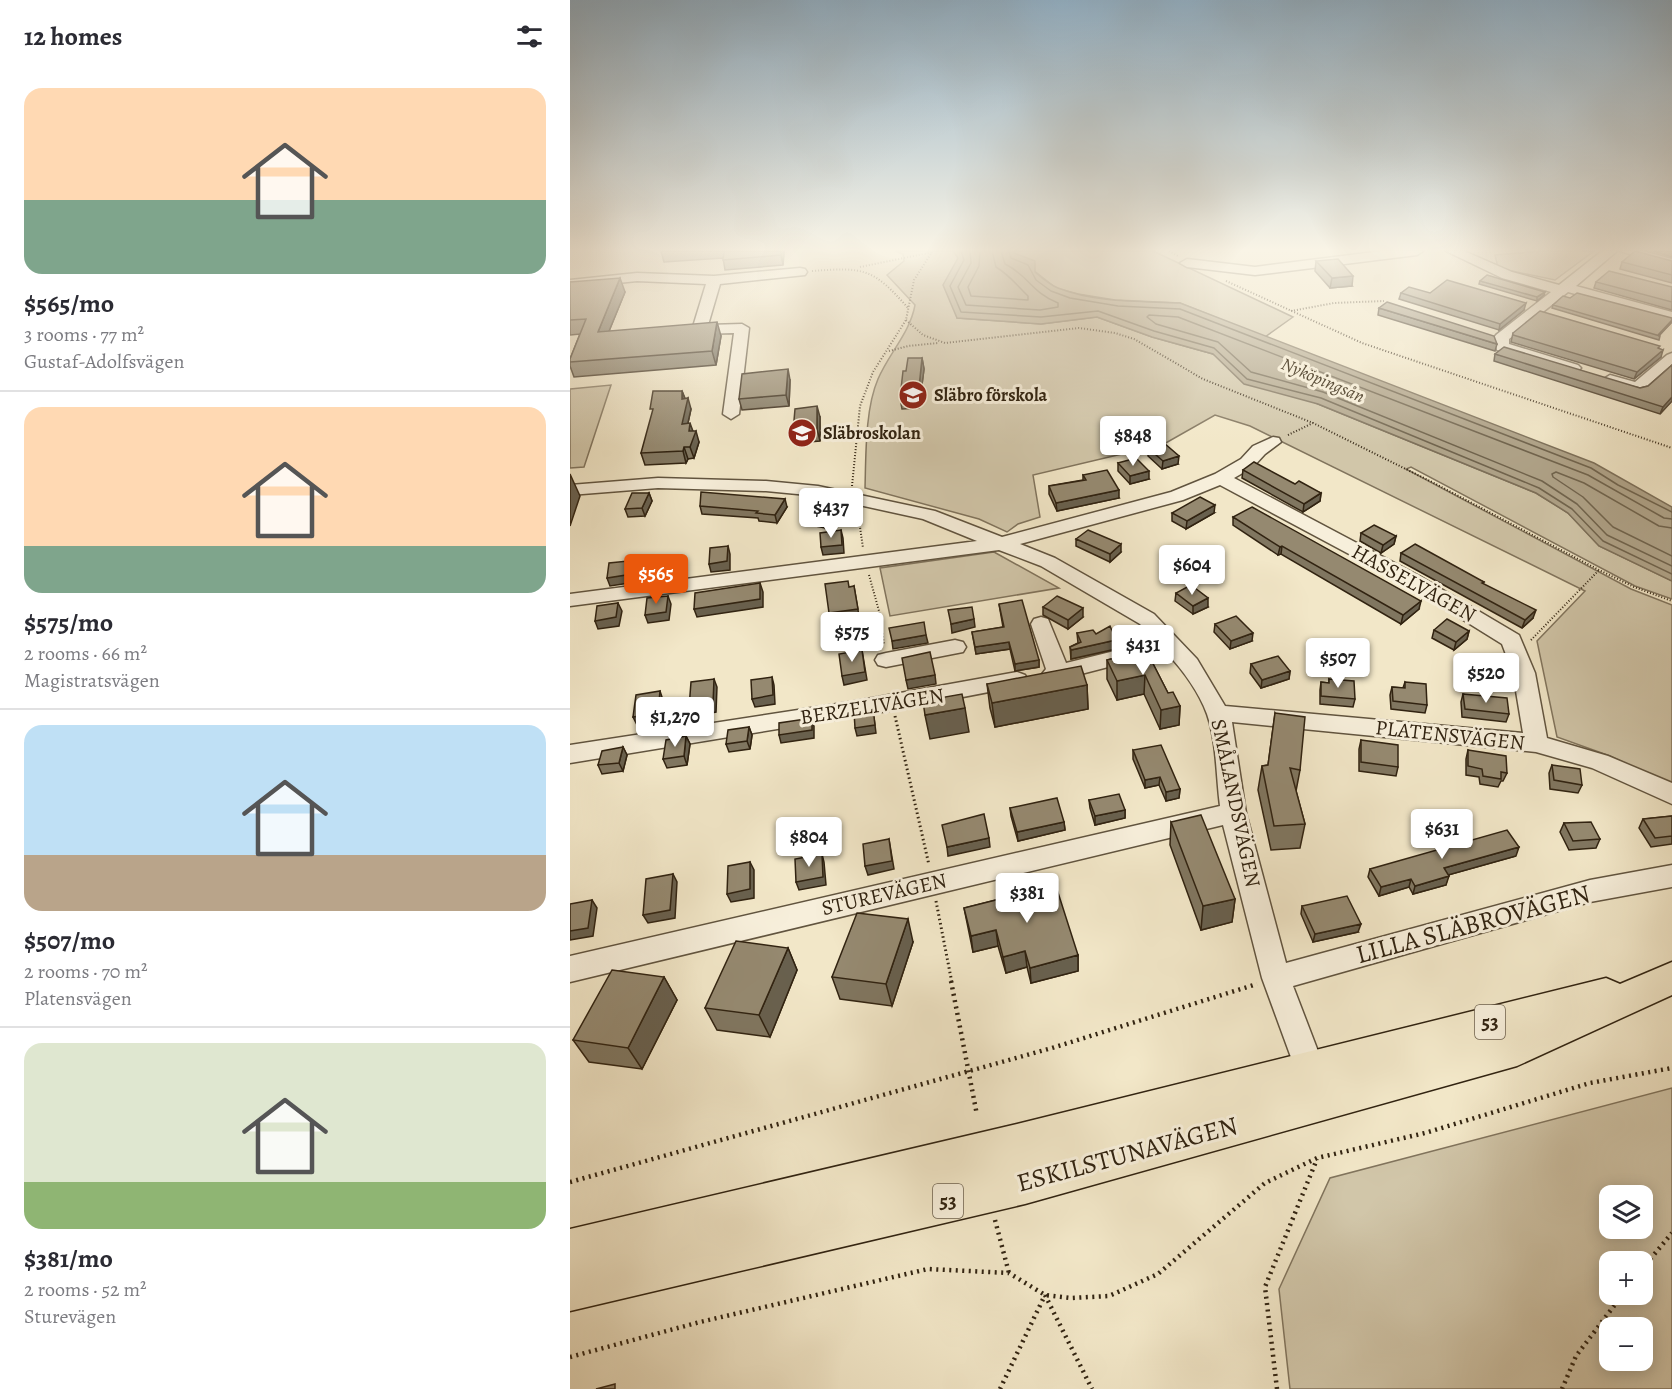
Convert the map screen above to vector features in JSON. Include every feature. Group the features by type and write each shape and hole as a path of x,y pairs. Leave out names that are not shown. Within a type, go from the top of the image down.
{"main road":[{"name":"ESKILSTUNAVÄGEN","path":"570,1251 1017,1143 1316,1084 1517,1048 1672,978"},
{"name":"ESKILSTUNAVÄGEN","path":"570,1289 1025,1183 1316,1084"}],"street":[{"path":"703,316 699,330 742,327 731,414"},
{"path":"1534,316 1496,336 1502,346 1638,388 1668,352"},
{"path":"570,601 999,544 1177,496 1221,478 1247,463 1258,450 1273,442"},
{"name":"HASSELVÄGEN","path":"1221,478 1475,616 1511,640 1524,673 1536,743"},
{"name":"SMÅLANDSVÄGEN","path":"570,490 658,483 725,484 818,491 928,515 1048,562 1147,619 1190,664 1218,713 1224,738 1233,813 1276,978 1316,1084"},
{"path":"1041,624 1058,673"},
{"name":"BERZELIVÄGEN","path":"570,754 719,729 893,705 1058,673 1171,644"},
{"path":"886,660 955,647"},
{"name":"PLATENSVÄGEN","path":"1218,713 1536,743 1600,762 1653,784 1672,795"},
{"name":"STUREVÄGEN","path":"570,969 1233,813"},
{"name":"LILLA SLÄBROVÄGEN","path":"1276,978 1590,891 1672,876"}],"path":[{"path":"856,500 852,485 860,406 873,372 907,316"},
{"path":"1298,316 1362,342 1671,447 1672,443"},
{"path":"906,320 910,327 932,340 945,343"},
{"path":"887,352 908,346 1079,328 1115,333 1134,339 1203,379 1313,423 1432,482 1599,570 1634,587 1672,601"},
{"path":"1273,442 1313,423"},
{"path":"1516,649 1528,642 1599,570"},
{"path":"879,611 886,660"},
{"path":"893,705 933,882 977,1115"},
{"path":"570,1182 1052,1048 1276,978"},
{"path":"570,1357 700,1322 928,1269 1009,1273 1045,1295 1071,1298 1109,1296 1158,1274 1265,1183 1317,1158 1425,1133 1590,1083 1672,1068"},
{"path":"1277,1389 1264,1287 1317,1158"},
{"path":"993,1212 1009,1273"},
{"path":"1653,1256 1672,1233"},
{"path":"1000,1389 1045,1295"},
{"path":"1045,1295 1092,1389"},
{"path":"1562,1389 1576,1356 1615,1305"}],"shaded area":[{"path":"912,316 957,316 957,318 1041,324 1097,317 1152,337 1213,354 1318,404 1536,493 1568,513 1599,546 1672,581 1672,599 1635,586 1411,467 1406,469 1631,589 1672,605 1672,786 1610,756 1557,737 1537,641 1585,591 1250,426 1215,415 1164,444 1033,475 1040,517 1018,524 1007,532 979,519 865,488 867,432 874,391 878,379 909,325"},
{"path":"1212,316 1293,317 1265,337"},
{"path":"611,385 584,467 570,468 570,389"},
{"path":"994,552 1059,588 890,616 880,568"},
{"path":"1672,1088 1672,1389 1290,1389 1279,1289 1330,1178"}],"water":[{"name":"Nyköpingsån","path":"956,316 1213,316 1594,463 1672,507 1672,581 1599,546 1568,513 1536,493 1318,404 1244,384 1213,354 1152,337 1097,317 1041,324 957,318"}],"building":[{"path":"570,316 605,316 598,332 717,322 712,351 570,362 586,319 570,320"},
{"path":"1405,316 1430,316 1494,336 1497,344"},
{"path":"1474,316 1510,316 1500,324"},
{"path":"1534,316 1557,316 1660,346 1658,348 1663,350 1637,372 1513,335"},
{"path":"1590,316 1664,316 1672,318 1658,335 1660,336"},
{"path":"1504,347 1640,388 1648,386 1672,365 1672,397 1663,407 1495,354"},
{"path":"908,358 922,358 918,397 900,398 903,371 906,371"},
{"path":"788,369 786,395 739,399 742,374"},
{"path":"653,391 682,391 682,399 688,398 682,424 690,423 689,431 696,431 690,447 684,447 683,451 641,453 653,409 650,409"},
{"path":"817,406 817,429 793,432 795,409"},
{"path":"1164,443 1179,456 1163,461 1148,448"},
{"path":"1136,458 1149,471 1130,476 1118,463"},
{"path":"1254,462 1295,484 1299,481 1321,493 1304,504 1243,470"},
{"path":"1107,470 1119,490 1056,503 1049,486 1086,480 1083,475"},
{"path":"701,492 785,499 775,515 756,513 758,511 700,506"},
{"path":"632,493 649,493 642,508 625,509"},
{"path":"1200,497 1215,505 1187,521 1172,513"},
{"path":"818,501 836,505 823,520 804,516"},
{"path":"1252,507 1421,601 1403,615 1282,546 1280,547 1233,517"},
{"path":"1374,525 1396,536 1383,545 1361,533"},
{"path":"841,530 842,545 821,547 820,533"},
{"path":"1088,530 1121,544 1110,554 1076,539"},
{"path":"1415,544 1484,582 1482,583 1536,610 1525,620 1401,553"},
{"path":"728,546 727,561 709,564 710,548"},
{"path":"628,561 626,575 607,578 609,563"},
{"path":"848,581 849,587 854,586 858,609 829,613 825,584"},
{"path":"760,583 760,599 694,609 695,593"},
{"path":"1191,585 1208,598 1193,606 1176,593"},
{"path":"668,596 666,612 645,615 647,598"},
{"path":"1057,596 1083,608 1068,620 1043,607"},
{"path":"1022,600 1039,660 1015,664 1009,642 975,647 972,632 1004,627 999,604"},
{"path":"618,603 616,617 595,621 597,606"},
{"path":"972,607 974,619 951,624 948,610"},
{"path":"1236,616 1253,633 1231,641 1215,624"},
{"path":"1447,619 1469,631 1456,642 1434,630"},
{"path":"924,622 926,635 892,641 889,628"},
{"path":"1110,626 1116,640 1071,650 1070,647 1081,642 1077,633 1093,630 1096,634"},
{"path":"862,650 865,672 842,676 839,654"},
{"path":"1146,650 1168,693 1173,692 1180,706 1161,710 1145,675 1117,681 1107,660"},
{"path":"930,652 935,675 906,680 902,658"},
{"path":"1278,656 1290,671 1262,680 1251,664"},
{"path":"1081,666 1087,685 992,703 987,684"},
{"path":"772,677 773,695 752,699 751,680"},
{"path":"714,679 713,704 689,708 691,682"},
{"path":"1329,679 1354,681 1355,699 1321,696 1321,682 1329,683"},
{"path":"1405,682 1426,684 1427,705 1393,701 1392,687 1405,688"},
{"path":"660,691 658,713 633,717 636,695"},
{"path":"939,692 940,698 962,694 965,708 925,715 922,695"},
{"path":"1463,694 1507,698 1509,714 1465,709"},
{"path":"873,709 875,725 855,728 854,712"},
{"path":"1275,713 1305,717 1300,770 1290,768 1305,824 1274,826 1262,766 1268,765"},
{"path":"812,718 812,730 779,735 779,723"},
{"path":"749,727 747,741 726,744 728,730"},
{"path":"686,736 684,756 663,759 666,740"},
{"path":"1361,740 1398,745 1398,767 1361,762"},
{"path":"1161,745 1180,789 1166,792 1160,777 1145,780 1133,750"},
{"path":"623,747 619,763 598,765 602,751"},
{"path":"1468,750 1506,756 1507,773 1501,772 1501,779 1483,776 1482,769 1468,766"},
{"path":"1552,765 1580,769 1582,785 1554,780"},
{"path":"1119,794 1125,810 1095,816 1089,800"},
{"path":"1057,798 1064,822 1017,832 1010,808"},
{"path":"984,814 989,838 947,847 942,825"},
{"path":"1201,815 1235,899 1203,906 1171,822"},
{"path":"1672,816 1672,836 1655,838 1643,819"},
{"path":"1591,822 1600,839 1573,841 1564,823"},
{"path":"1507,830 1519,847 1444,868 1449,876 1415,886 1411,879 1381,887 1370,869"},
{"path":"889,839 892,861 865,866 863,844"},
{"path":"822,854 823,877 796,882 795,859"},
{"path":"750,862 750,889 727,894 728,866"},
{"path":"673,874 670,910 643,915 646,879"},
{"path":"1054,880 1078,955 1030,968 1025,951 1003,957 996,930 971,936 964,908 1020,894 1019,889"},
{"path":"1347,896 1361,924 1315,934 1302,906"},
{"path":"592,900 588,928 570,931 570,904"},
{"path":"857,913 908,919 886,984 832,977"},
{"path":"736,941 788,948 759,1015 705,1008"},
{"path":"612,970 664,977 628,1048 573,1040"},
{"path":"615,1384 615,1389 596,1389"}],"place":[{"name":"Släbro förskola","path":"913,395"},
{"name":"Släbroskolan","path":"802,433"}]}
